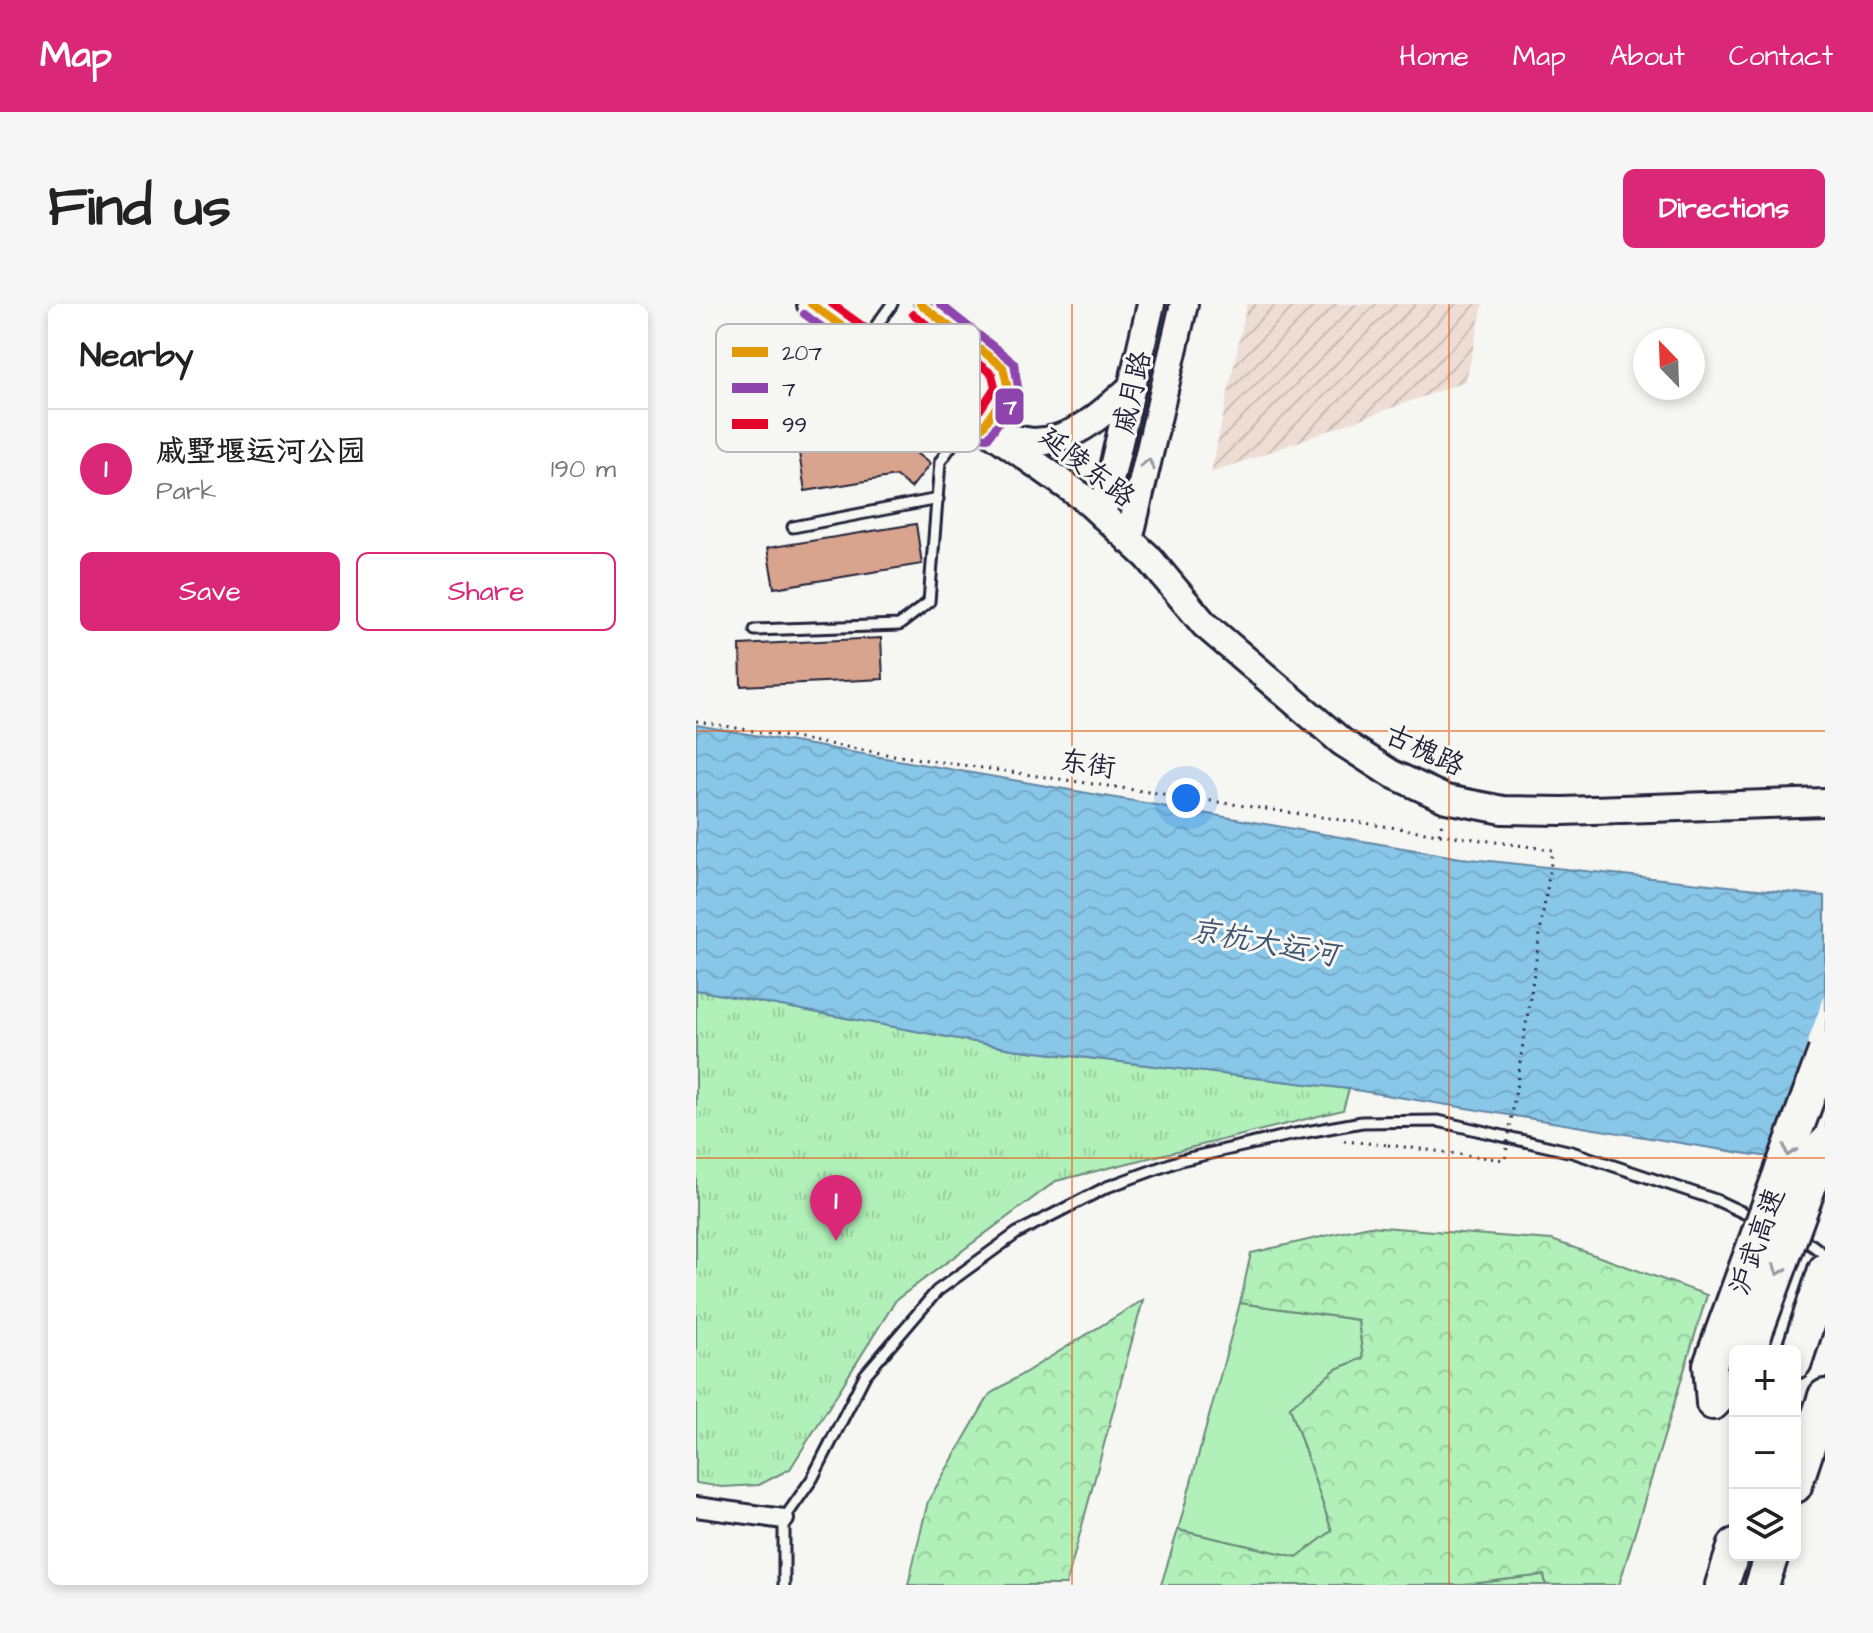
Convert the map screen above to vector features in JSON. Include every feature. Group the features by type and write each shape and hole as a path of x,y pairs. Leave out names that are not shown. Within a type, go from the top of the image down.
{"highway":[{"name":"沪武高速","path":"1724,1392 1710,1365 1825,1051"},
{"name":"沪武高速","path":"1751,1345 1825,1144"},
{"path":"1801,1345 1825,1270"},
{"path":"1801,1468 1825,1396"},
{"path":"1722,1585 1730,1561"},
{"path":"1762,1585 1770,1561"}],"main road":[{"name":"延陵东路","path":"811,304 839,324"},
{"name":"戚月路","path":"1102,515 1151,304"},
{"name":"戚月路","path":"1129,540 1184,304"},
{"path":"983,427 1034,442 1062,437 1088,426 1132,387"},
{"name":"延陵东路","path":"980,425 1084,498 1129,540"},
{"name":"古槐路","path":"1129,540 1148,557 1204,624 1342,742 1390,773 1446,799 1503,810 1563,811 1825,802"}],"street":[{"path":"696,1507 784,1519"}],"lane":[{"path":"877,324 892,304"},
{"path":"920,304 946,324"},
{"path":"980,350 1003,367 1008,389 980,429"},
{"path":"755,630 899,625 929,602 940,462 952,452"},
{"path":"793,527 938,499"},
{"path":"784,1585 784,1519 812,1479 865,1375 937,1291 1017,1233 1107,1187 1181,1160 1362,1122 1438,1121 1572,1152 1716,1200 1771,1226"},
{"path":"1785,1232 1825,1255"}],"path":[{"name":"东街","path":"696,721 886,754 1553,850 1505,1160 1388,1145"},
{"path":"1439,834 1446,799"}],"shaded area":[{"path":"1247,304 1483,304 1466,381 1211,473"}],"green space":[{"path":"696,990 1012,1049 1349,1089 1343,1110 1056,1181 896,1300 790,1469 759,1485 722,1487 696,1483"},
{"path":"1369,1226 1552,1240 1707,1295 1619,1585 1546,1585 1544,1575 1463,1585 1161,1585 1178,1530 1297,1557 1332,1531 1290,1407 1336,1369 1363,1358 1358,1320 1240,1303 1251,1253"},
{"path":"1143,1300 1066,1585 908,1585 928,1501 990,1394"},
{"path":"1240,1303 1358,1320 1363,1358 1336,1369 1290,1407 1332,1531 1297,1557 1178,1530"},
{"path":"1544,1575 1546,1585 1463,1585"}],"water":[{"name":"京杭大运河","path":"696,725 1461,858 1825,896 1825,1164 1349,1089 1012,1049 696,990"}],"pier":[{"path":"1825,993 1825,1168 1766,1161"}],"building":[{"path":"915,452 930,464 911,488 896,476 805,491 799,453"},
{"path":"916,524 922,564 774,588 767,548"},
{"path":"881,638 883,679 741,686 740,645"}],"transit line":[{"name":"207","path":"811,304 839,324"},
{"name":"99","path":"832,304 860,324"},
{"name":"207","path":"920,304 946,324"},
{"name":"7","path":"940,304 965,324"},
{"name":"7","path":"804,314 818,324"},
{"name":"99","path":"913,314 926,324"},
{"name":"7","path":"980,336 1014,363 1019,393 988,438 980,437"},
{"name":"207","path":"980,350 1003,367 1008,389 983,427 980,425"},
{"name":"99","path":"980,365 992,374 995,387 980,410"}],"place":[{"name":"戚墅堰运河公园","path":"836,1241"}]}
